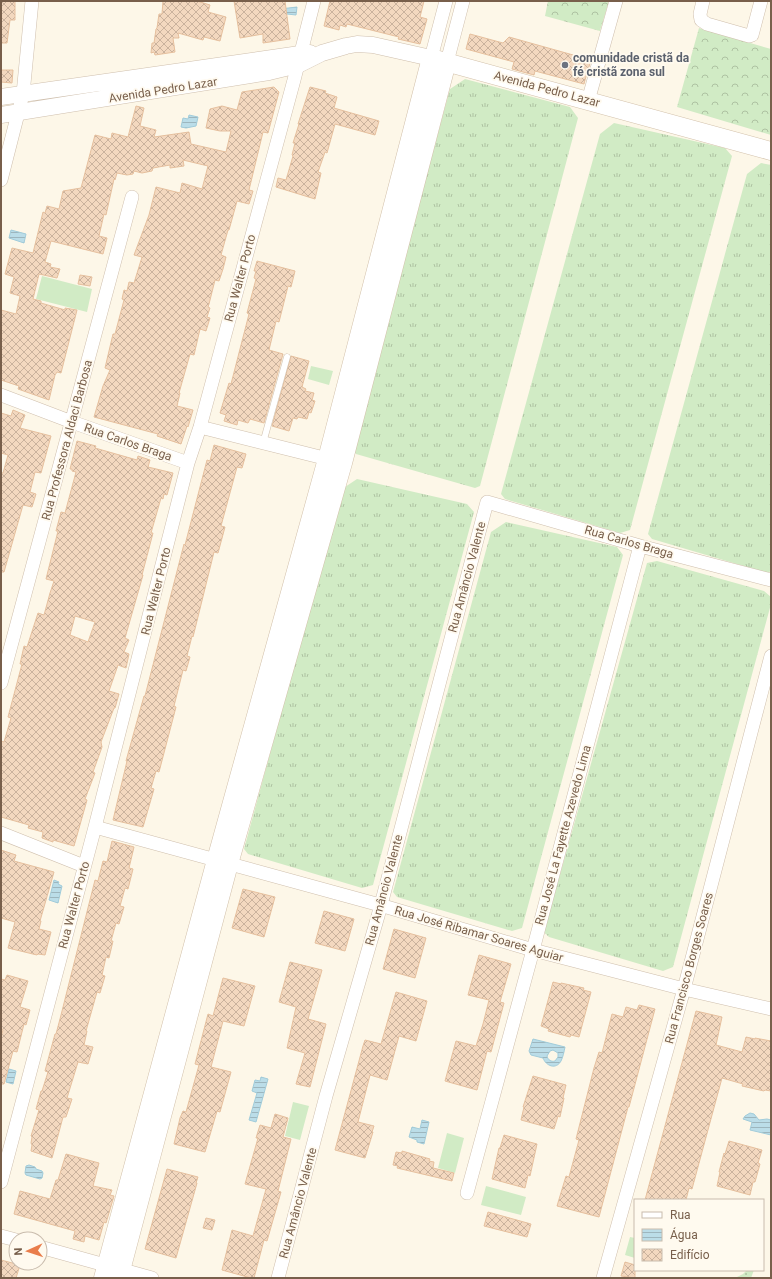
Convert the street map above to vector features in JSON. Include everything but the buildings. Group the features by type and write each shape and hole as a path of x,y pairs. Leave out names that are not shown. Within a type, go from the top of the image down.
{"main road":[{"name":"Avenida Pedro Lazar","path":"439,60 771,151"},
{"path":"112,1273 223,862 335,461 439,60"}],"street":[{"path":"1,180 23,94 32,1"},
{"name":"Rua Walter Porto","path":"1,1182 95,827 188,463 200,427 314,1"},
{"path":"439,60 446,1"},
{"path":"439,60 463,1"},
{"path":"588,101 616,1"},
{"path":"703,1 700,14 701,20 707,24 749,36 752,35 762,1"},
{"name":"Avenida Pedro Lazar","path":"1,97 23,94 126,87 269,72 299,59 346,46 365,44 439,60"},
{"name":"Avenida Pedro Lazar","path":"1,115 126,87"},
{"name":"Rua Professora Aldaci Barbosa","path":"1,683 132,197"},
{"name":"Rua Carlos Braga","path":"1,395 188,463"},
{"path":"200,427 335,461"},
{"name":"Rua Carlos Braga","path":"487,502 640,546 771,580"},
{"name":"Rua Amâncio Valente","path":"278,1278 324,1100 380,906 487,502"},
{"name":"Rua José La Fayette Azevedo Lima","path":"467,1193 640,546"},
{"name":"Rua Francisco Borges Soares","path":"603,1278 684,990 771,656"},
{"name":"Rua José Ribamar Soares Aguiar","path":"95,827 533,950 684,990 771,1009"},
{"path":"1,833 84,866"},
{"path":"48,1250 112,1273 152,1278"}],"lane":[{"path":"263,443 287,357"}],"green space":[{"path":"548,1 609,1 600,31 545,16"},
{"path":"699,28 771,49 771,135 677,107"},
{"path":"465,79 570,107 578,118 480,486 475,488 356,454 352,449 450,89"},
{"path":"614,123 725,148 732,156 630,530 620,533 505,499 501,494 600,134"},
{"path":"761,163 771,165 771,571 767,573 652,539 648,534 747,174"},
{"path":"42,276 92,289 87,312 36,299"},
{"path":"311,366 333,371 329,385 308,379"},
{"path":"357,479 467,504 474,512 373,885 362,888 248,854 244,849 342,489"},
{"path":"506,522 617,547 623,555 522,928 512,931 397,897 393,892 491,532"},
{"path":"657,561 764,591 771,597 771,604 673,967 663,971 549,937 544,932 647,563"},
{"path":"293,1102 309,1106 300,1140 285,1136"},
{"path":"447,1133 464,1138 455,1173 438,1168"},
{"path":"486,1186 526,1197 521,1215 481,1205"},
{"path":"630,1237 634,1238 634,1258 625,1255"},
{"path":"746,1271 754,1271 751,1278 735,1278"}],"water":[{"path":"297,7 296,15 278,13 280,9"},
{"path":"189,115 198,117 196,126 186,128 181,127 183,118 188,119"},
{"path":"11,230 26,234 24,243 9,238"},
{"path":"54,880 59,882 58,884 62,886 58,903 49,900"},
{"path":"533,1039 565,1047 561,1061 559,1064 554,1066 546,1063 543,1058 531,1055 529,1051","holes":["553,1050 558,1053 558,1057 555,1061 551,1061 547,1057 550,1051"]},
{"path":"9,1069 16,1071 13,1084 6,1082"},
{"path":"261,1077 268,1079 256,1122 249,1120 257,1093 252,1091 255,1080 260,1081"},
{"path":"750,1113 754,1114 759,1120 771,1120 771,1135 750,1130 752,1122 743,1119"},
{"path":"422,1120 429,1122 424,1144 409,1137 412,1127 420,1129"},
{"path":"29,1165 42,1171 42,1178 40,1179 26,1175 26,1166"}],"place":[{"name":"comunidade cristã da fé cristã zona sul","path":"565,65"}]}
